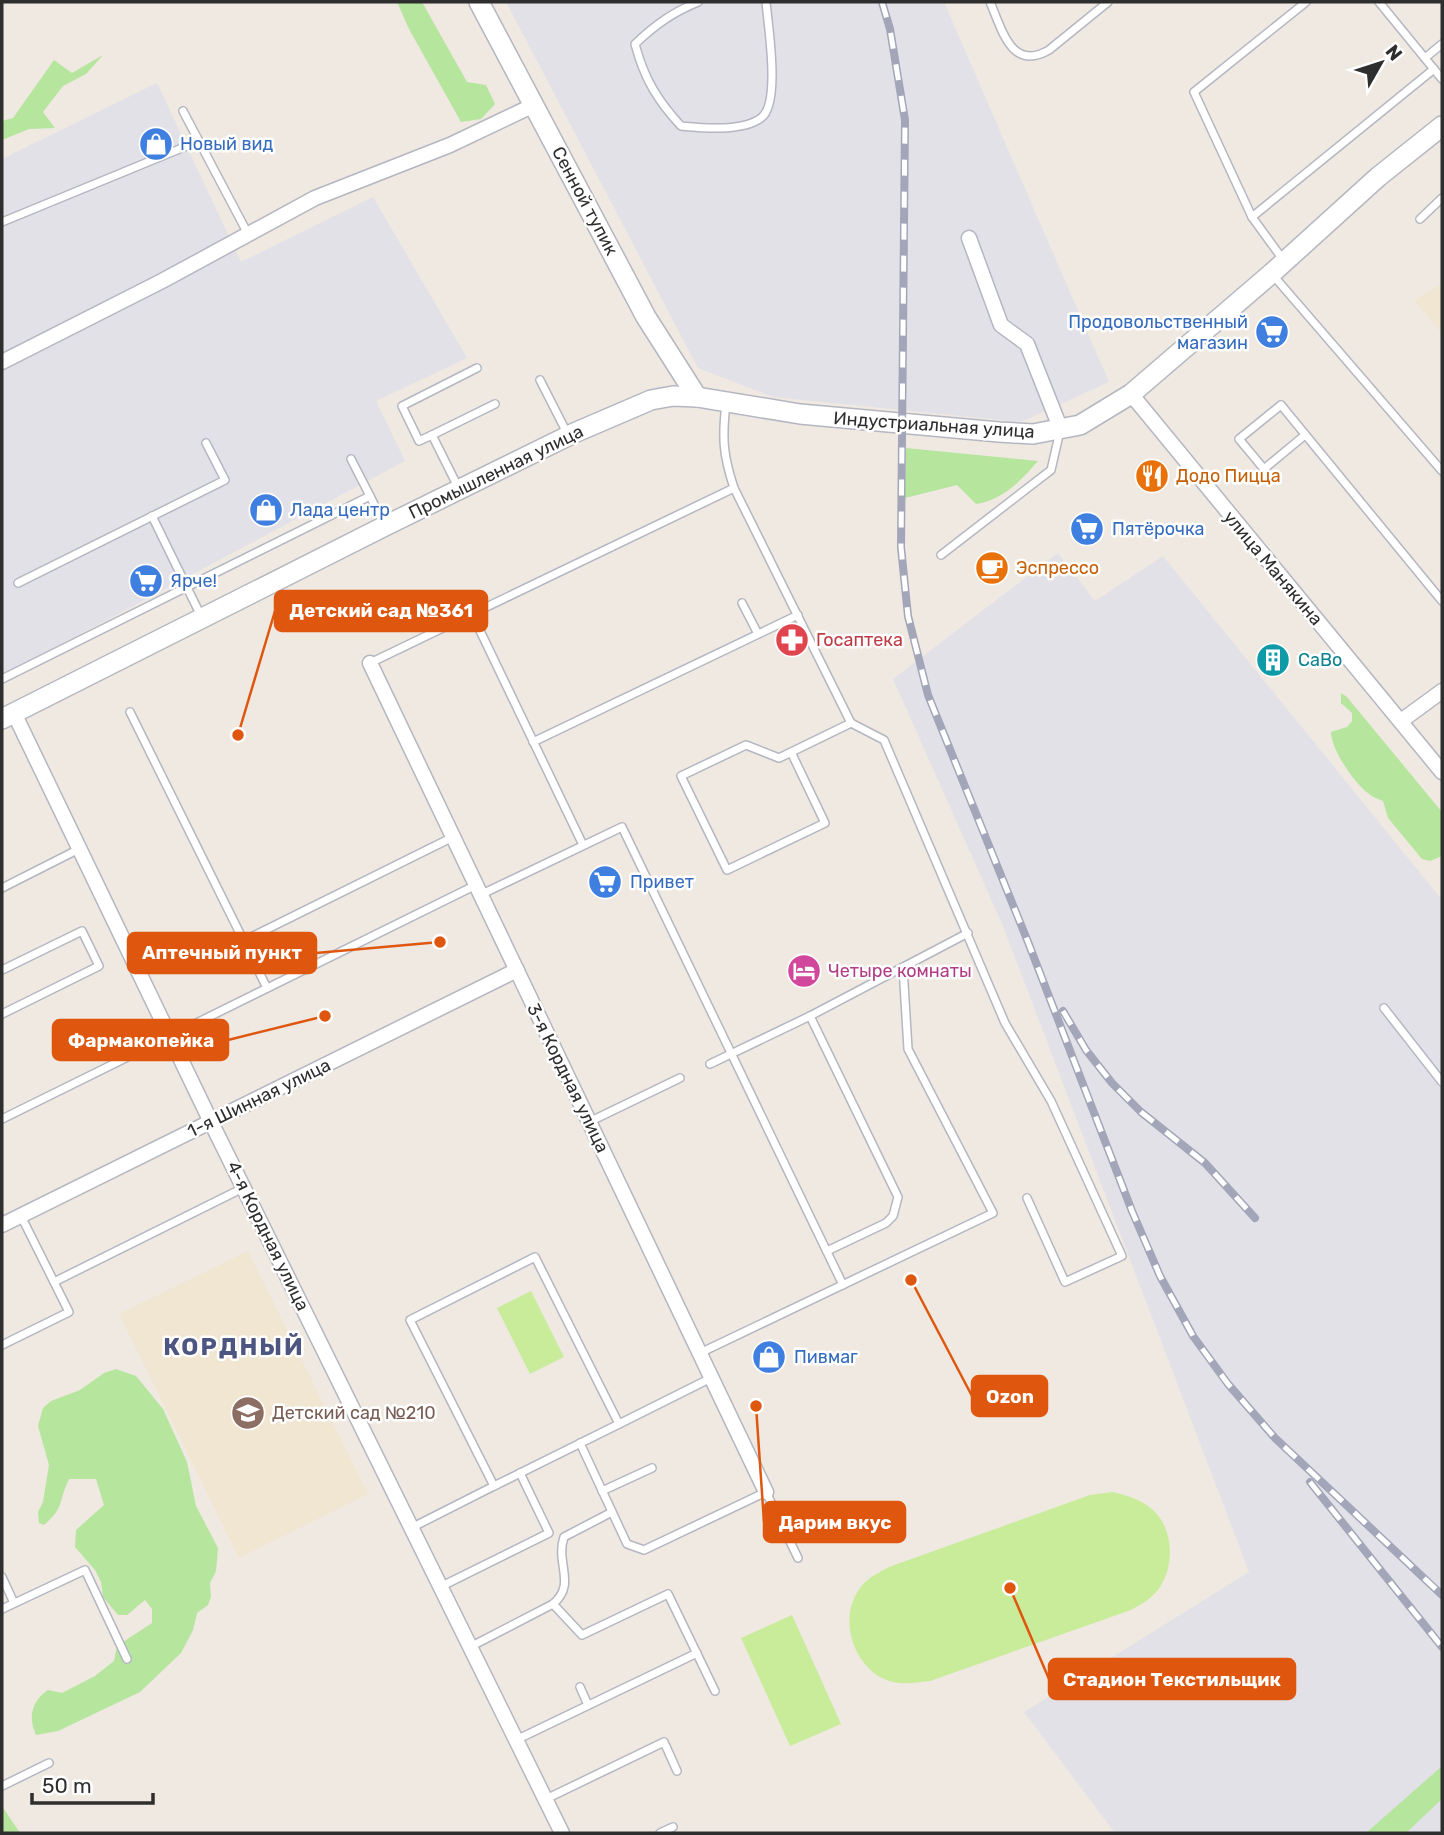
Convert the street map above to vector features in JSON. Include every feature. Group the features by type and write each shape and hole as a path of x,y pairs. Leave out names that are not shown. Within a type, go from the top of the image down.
{"main road":[{"name":"Сенной тупик","path":"480,2 646,317 696,397"},
{"name":"Индустриальная улица","path":"696,397 903,425 1033,434 1080,425 1131,394 1278,268 1378,177 1442,126"},
{"name":"Промышленная улица","path":"6,715 626,409 673,396 696,397"}],"street":[{"path":"2,362 162,281 315,198 450,145 534,105"},
{"path":"969,239 1001,325 1027,344 1061,430"},
{"name":"улица Манякина","path":"1131,394 1442,772"},
{"name":"3-я Кордная улица","path":"370,663 766,1492"},
{"path":"1401,721 1442,691"},
{"name":"4-я Кордная улица","path":"6,715 80,849 211,1122 562,1833"},
{"name":"1-я Шинная улица","path":"2,1225 517,970"}],"lane":[{"path":"698,2 657,23 635,44 643,72 663,106 681,126 710,129 740,125 762,118 771,104 766,2"},
{"path":"990,2 1005,37 1015,50 1028,57 1038,56 1049,50 1108,2"},
{"path":"1306,2 1194,92 1278,268 1442,471"},
{"path":"1380,2 1442,79"},
{"path":"1425,58 1442,44"},
{"path":"1252,217 1434,69"},
{"path":"183,111 248,235"},
{"path":"2,222 199,141"},
{"path":"1420,219 1442,198"},
{"path":"477,368 401,406 419,441 495,404"},
{"path":"540,380 568,436"},
{"path":"726,402 724,458 734,488 851,723 884,740 1005,1023 1051,1101 1122,1256 1065,1282 1027,1198"},
{"path":"1306,435 1264,469 1239,439 1280,405 1306,435 1442,601"},
{"path":"941,555 1051,470 1061,430"},
{"path":"432,435 459,490"},
{"path":"18,583 225,480 206,443"},
{"path":"351,459 385,526"},
{"path":"370,663 734,488"},
{"path":"2,679 370,496"},
{"path":"152,516 202,618"},
{"path":"742,603 758,634"},
{"path":"472,614 583,845"},
{"path":"533,742 798,615"},
{"path":"130,712 267,988"},
{"path":"791,752 825,823 727,870 681,776 746,745 779,758 791,752 851,723"},
{"path":"2,1119 267,988 478,890 622,827 843,1285"},
{"path":"243,941 453,837"},
{"path":"2,888 80,849"},
{"path":"2,970 82,931 99,966 2,1014"},
{"path":"710,1064 810,1016 968,933"},
{"path":"700,1353 993,1213 908,1049 903,967"},
{"path":"1384,1008 1442,1082"},
{"path":"810,1016 898,1197 893,1216 886,1223 827,1251"},
{"path":"589,1122 680,1078"},
{"path":"54,1282 244,1188"},
{"path":"2,1345 69,1312 21,1216"},
{"path":"494,1486 410,1320 535,1257 618,1424"},
{"path":"411,1528 712,1377"},
{"path":"580,1443 627,1544 643,1550 766,1492 798,1558"},
{"path":"602,1491 652,1468"},
{"path":"438,1582 440,1587 549,1533 520,1473"},
{"path":"470,1647 553,1604 561,1597 566,1587 560,1547 564,1537 612,1512"},
{"path":"2,1609 85,1570 127,1659"},
{"path":"2,1577 15,1603"},
{"path":"553,1604 582,1635 668,1594 715,1691"},
{"path":"516,1740 697,1653"},
{"path":"580,1687 589,1705"},
{"path":"545,1800 664,1742 677,1771"},
{"path":"2,1786 49,1763"},
{"path":"660,1833 673,1827"}],"shaded area":[{"path":"506,2 944,2 1109,382 1021,422 773,397 698,368"},
{"path":"157,83 241,262 373,197 467,358 376,401 405,461 2,676 2,159"},
{"path":"1442,284 1442,333 1414,300"},
{"path":"1058,553 1095,601 1163,556 1442,900 1442,1833 1115,1833 1024,1712 1249,1572 1003,926 893,679"},
{"name":"Детский сад №210","path":"248,1251 368,1494 239,1558 119,1314"}],"green space":[{"path":"397,2 422,2 467,82 486,85 495,104 481,119 461,122 409,29"},
{"path":"103,55 86,74 63,86 43,112 55,128 29,129 2,140 2,121 13,118 54,60 72,73"},
{"path":"906,448 1038,461 1010,488 985,502 976,504 957,485 905,498"},
{"path":"1341,693 1442,812 1442,856 1430,861 1422,859 1388,818 1383,801 1362,788 1344,765 1331,732 1347,727 1352,721 1352,713 1341,703"},
{"path":"531,1291 564,1357 530,1374 497,1308"},
{"path":"116,1369 136,1376 163,1409 187,1462 196,1506 218,1548 216,1571 210,1583 211,1597 208,1605 197,1613 193,1630 181,1653 140,1692 58,1731 36,1735 32,1716 42,1695 48,1690 62,1693 95,1676 114,1661 117,1646 152,1623 152,1609 145,1600 127,1615 118,1615 103,1597 101,1582 95,1570 75,1547 76,1530 104,1505 96,1479 69,1479 55,1513 44,1525 39,1523 38,1512 43,1502 49,1465 38,1426 43,1408 51,1401 80,1390 104,1373"},
{"path":"1113,1492 1134,1498 1148,1506 1161,1519 1166,1530 1170,1555 1168,1567 1164,1579 1150,1598 1131,1610 930,1681 888,1681 870,1669 861,1658 850,1631 850,1616 859,1589 870,1578 889,1567 1090,1495"},
{"path":"792,1615 841,1724 790,1746 741,1638"},
{"path":"1442,1766 1442,1799 1406,1833 1366,1833"},
{"path":"2,1806 20,1833 2,1833"}],"railway":[{"path":"882,2 890,29 905,120 901,547 908,616 928,695 1028,942 1132,1211 1160,1276 1193,1336 1228,1384 1275,1438 1442,1595"},
{"path":"1063,1011 1086,1050 1112,1083 1141,1112 1205,1163 1255,1218"},
{"path":"1310,1482 1442,1647"}],"place":[{"name":"Новый вид","path":"156,144"},
{"name":"Продовольственный магазин","path":"1272,332"},
{"name":"Додо Пицца","path":"1152,476"},
{"name":"Лада центр","path":"266,510"},
{"name":"Пятёрочка","path":"1087,529"},
{"name":"Эспрессо","path":"992,568"},
{"name":"Ярче!","path":"146,581"},
{"name":"Госаптека","path":"792,640"},
{"name":"СаВо","path":"1273,660"},
{"name":"Детский сад №361","path":"238,735"},
{"name":"Привет","path":"605,882"},
{"name":"Аптечный пункт","path":"440,942"},
{"name":"Четыре комнаты","path":"804,971"},
{"name":"Фармакопейка","path":"325,1016"},
{"name":"Ozon","path":"911,1280"},
{"name":"Пивмаг","path":"769,1357"},
{"name":"Дарим вкус","path":"756,1406"},
{"name":"Детский сад №210","path":"248,1413"},
{"name":"Стадион Текстильщик","path":"1010,1588"}],"district":[{"name":"КОРДНЫЙ","path":"234,1347"}]}
